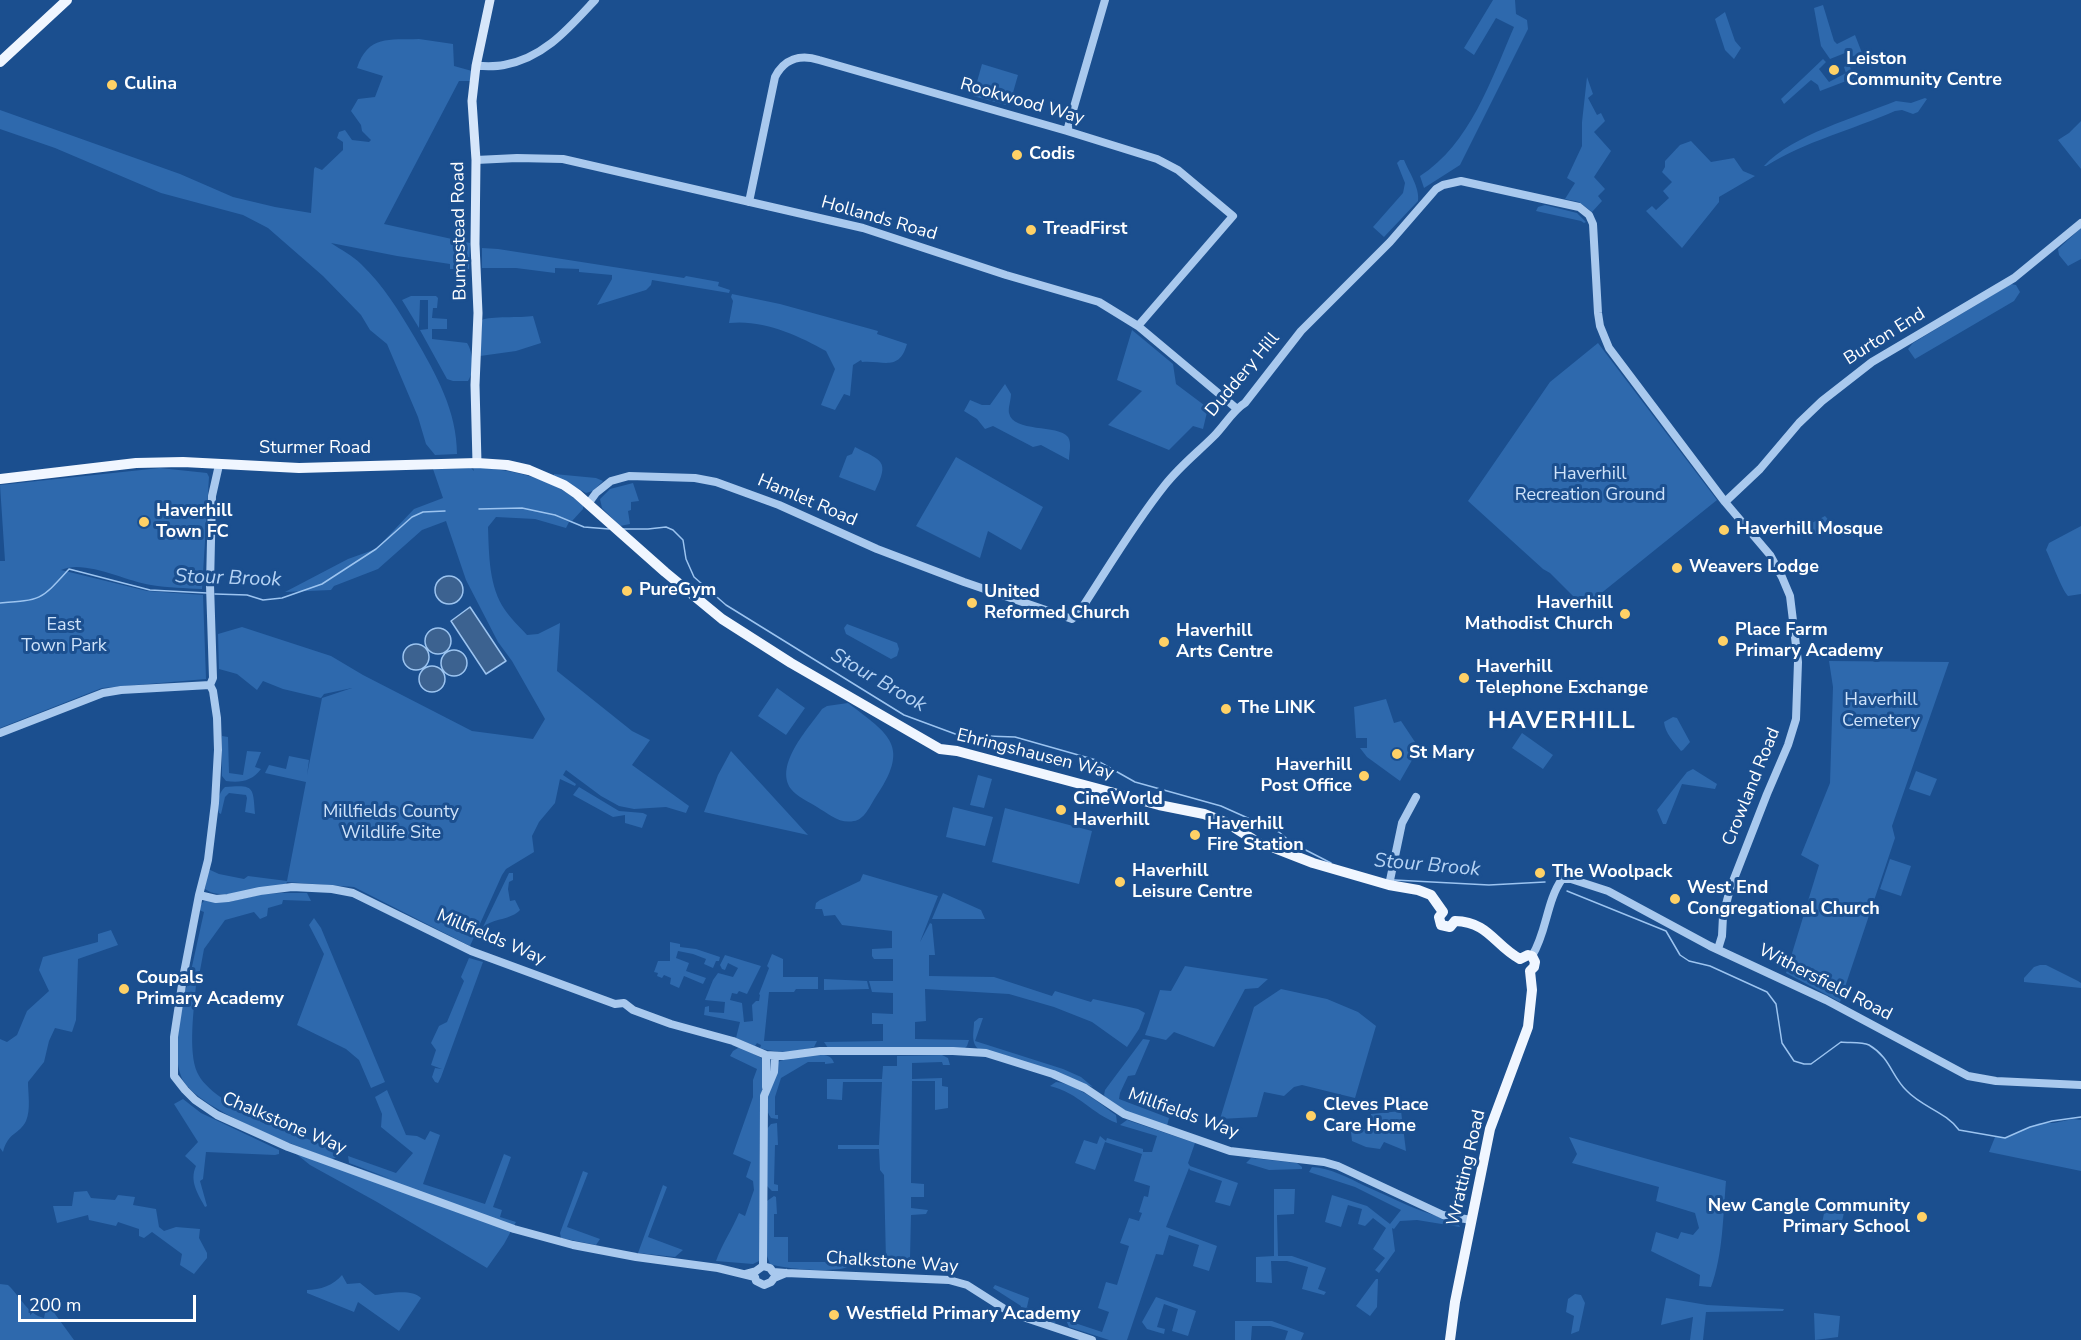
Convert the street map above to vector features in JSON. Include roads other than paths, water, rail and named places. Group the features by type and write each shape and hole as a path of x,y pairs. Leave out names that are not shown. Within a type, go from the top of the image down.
{"main road":[{"path":"0,62 67,0"},
{"name":"Bumpstead Road","path":"477,463 476,160 472,101 476,66 490,0"},
{"name":"Sturmer Road","path":"0,478 136,463 183,462 299,468 477,463 507,465 543,475 564,485 616,529"},
{"name":"Ehringshausen Way","path":"616,529 722,619 791,663 940,749 957,751 1159,805 1203,814 1227,823 1259,843 1259,849 1263,852 1269,852 1272,847 1313,863 1389,884"},
{"path":"1389,884 1431,895 1443,912 1439,919 1444,927 1450,927 1455,921 1478,925 1510,954 1520,959"},
{"path":"1530,971 1521,969 1519,962 1525,955 1532,956"},
{"name":"Wratting Road","path":"1450,1340 1490,1129 1528,1027 1532,990 1530,971 1535,965 1532,956"}],"street":[{"path":"476,66 503,65 522,60 541,51 563,33 595,0"},
{"path":"1067,131 1105,0"},
{"name":"Rookwood Way","path":"749,202 775,77 784,65 799,57 808,57 1157,159 1178,170 1233,216 1138,326"},
{"name":"Hollands Road","path":"476,160 563,159 863,228 1006,275 1079,295 1099,302 1138,326 1236,408"},
{"name":"Crowland Road","path":"1461,181 1579,207 1589,215 1595,239 1600,326 1609,348 1725,502 1770,555 1782,576 1790,597 1798,662 1796,719 1788,745 1730,889 1722,925 1722,936 1714,948"},
{"name":"Duddery Hill","path":"1076,617 1124,540 1166,484 1190,457 1229,421 1236,408 1245,403 1301,331 1390,242 1436,189 1461,181"},
{"name":"Burton End","path":"1725,502 1760,469 1814,408 1852,377 1872,362 2014,278 2081,222"},
{"name":"Chalkstone Way","path":"219,465 212,496 210,585 213,678 210,685 217,717 217,771 208,860 199,895 176,1018 173,1054 174,1076 195,1100 217,1115 299,1152 524,1232 604,1251 745,1274 758,1271 756,1281 764,1285 771,1282 773,1275 786,1273 899,1277 961,1282 1011,1313 1092,1340"},
{"name":"Hamlet Road","path":"588,504 603,486 629,476 695,478 746,493 877,549 964,582 1069,619 1076,617"},
{"path":"0,733 103,693 210,685"},
{"path":"1389,884 1402,823 1416,797"},
{"name":"Withersfield Road","path":"1532,956 1541,942 1556,888 1562,879 1572,879 1608,891 1714,948 1826,1000 1968,1076 1996,1081 2081,1085"},
{"name":"Millfields Way","path":"199,895 216,899 228,898 292,887 332,888 353,893 485,956 615,1004 624,1003 633,1010 671,1024 733,1041 771,1056 797,1055 808,1052 972,1051 998,1056 1071,1081 1124,1114 1178,1133 1230,1151 1324,1162 1443,1215 1471,1220"},
{"path":"758,1271 763,1138 771,1056"},
{"path":"758,1271 767,1266 773,1275"}],"waterway":[{"name":"Stour Brook","path":"479,509 522,508 555,515 584,527 609,529"},
{"name":"Stour Brook","path":"215,594 247,595 263,600 282,598 322,584 376,549 412,517 423,512 445,511"},
{"name":"Stour Brook","path":"622,529 666,527 673,530 683,540 686,559 694,577 726,605 904,715 958,735 1015,737 1096,760 1135,782 1221,806 1279,832 1292,843 1331,863"},
{"name":"Stour Brook","path":"0,603 25,601 40,596 46,593 69,569 150,590 207,593"},
{"name":"Stour Brook","path":"1394,880 1489,885 1545,882"},
{"name":"Stour Brook","path":"1567,891 1666,931 1680,955 1689,961 1710,966 1767,992 1776,1004 1782,1043 1794,1061 1811,1064 1841,1042 1869,1045 1882,1056 1897,1079 1913,1097 1948,1119 1959,1130 2005,1138 2030,1127 2081,1117"}],"place":[{"name":"Leiston Community Centre","path":"1834,70"},
{"name":"Culina","path":"112,85"},
{"name":"Codis","path":"1017,155"},
{"name":"TreadFirst","path":"1031,230"},
{"name":"Haverhill Town FC","path":"144,522"},
{"name":"Haverhill Mosque","path":"1724,530"},
{"name":"Weavers Lodge","path":"1677,568"},
{"name":"PureGym","path":"627,591"},
{"name":"United Reformed Church","path":"972,603"},
{"name":"Haverhill Mathodist Church","path":"1625,614"},
{"name":"Place Farm Primary Academy","path":"1723,641"},
{"name":"Haverhill Arts Centre","path":"1164,642"},
{"name":"Haverhill Telephone Exchange","path":"1464,678"},
{"name":"The LINK","path":"1226,709"},
{"name":"St Mary","path":"1397,754"},
{"name":"Haverhill Post Office","path":"1364,776"},
{"name":"CineWorld Haverhill","path":"1061,810"},
{"name":"Haverhill Fire Station","path":"1195,835"},
{"name":"The Woolpack","path":"1540,873"},
{"name":"Haverhill Leisure Centre","path":"1120,882"},
{"name":"West End Congregational Church","path":"1675,899"},
{"name":"Coupals Primary Academy","path":"124,989"},
{"name":"Cleves Place Care Home","path":"1311,1116"},
{"name":"New Cangle Community Primary School","path":"1922,1217"},
{"name":"Westfield Primary Academy","path":"834,1315"}],"district":[{"name":"HAVERHILL","path":"1562,722"}],"park label":[{"name":"Haverhill Recreation Ground","path":"1590,485"},
{"name":"East Town Park","path":"64,636"},
{"name":"Haverhill Cemetery","path":"1881,711"},
{"name":"Millfields County Wildlife Site","path":"391,823"}]}
